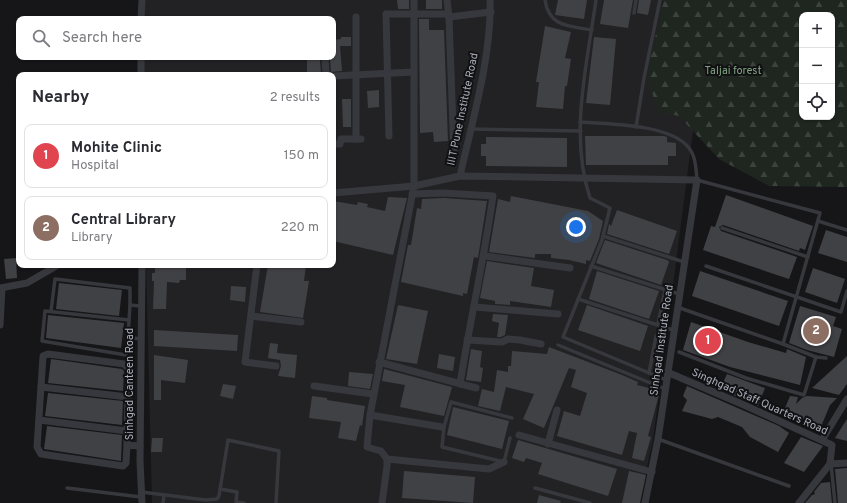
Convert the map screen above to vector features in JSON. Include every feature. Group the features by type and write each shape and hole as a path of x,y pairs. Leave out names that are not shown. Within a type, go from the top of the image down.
{"street":[{"path":"141,16 142,0"},
{"path":"382,503 387,460 381,450 367,446 373,394 414,186 414,0"},
{"path":"447,0 449,15 454,157"},
{"name":"IIIT Pune Institute Road","path":"414,186 460,176 480,88 491,12 490,0"},
{"path":"388,136 386,14 414,13 449,15 491,12"},
{"path":"336,144 340,144 341,139 359,139 356,75 356,16"},
{"path":"141,60 141,72"},
{"path":"325,60 326,72"},
{"path":"336,76 414,72"},
{"path":"460,176 697,180"},
{"name":"Sinhgad Institute Road","path":"645,503 658,439 673,330 697,180"},
{"path":"336,193 414,186"},
{"path":"412,194 444,193 493,196 484,256 475,307 467,340 460,384"},
{"path":"484,256 570,268"},
{"path":"0,325 1,288 27,283 53,268"},
{"name":"Sinhgad Canteen Road","path":"141,498 140,306 142,268"},
{"path":"258,268 245,362 276,366"},
{"path":"475,307 558,314"},
{"path":"251,316 301,322"},
{"path":"467,340 502,342 508,339 541,344"},
{"path":"48,354 124,364 129,369 128,397 126,463 123,466 41,454 37,447 43,356 48,354"},
{"path":"379,362 476,388"},
{"name":"Singhgad Staff Quarters Road","path":"667,376 744,405 832,444 830,464"},
{"path":"314,386 373,394"},
{"path":"41,387 128,397"},
{"path":"822,440 847,399"},
{"path":"548,444 557,410"},
{"path":"370,415 443,427"},
{"path":"39,420 127,431"},
{"path":"519,435 652,472"},
{"path":"127,444 140,446"},
{"path":"387,460 489,469 504,462"},
{"path":"798,503 830,464 847,463"}],"lane":[{"path":"544,0 549,15 554,20 571,26 592,30"},
{"path":"596,0 580,122 584,178 590,198 610,208 603,236 563,337 649,373 667,376"},
{"path":"634,12 636,0"},
{"path":"636,127 644,78 660,0"},
{"path":"580,122 636,127 670,135 685,144 694,158 697,180 820,213 784,344"},
{"path":"471,129 581,131"},
{"path":"818,221 847,230"},
{"path":"722,228 808,257"},
{"path":"603,236 684,262"},
{"path":"591,266 679,294"},
{"path":"706,266 841,312 847,291"},
{"path":"51,311 55,279 130,288 130,305 128,337 126,355 42,340 45,310 51,311 129,320"},
{"path":"658,324 665,290"},
{"path":"578,299 673,330"},
{"path":"130,305 140,306"},
{"path":"677,307 784,344 816,357 826,358"},
{"path":"649,373 656,336"},
{"path":"128,337 140,339"},
{"path":"558,346 665,389"},
{"path":"679,352 746,378 804,395 816,357"},
{"path":"510,438 504,462 442,447 443,427 451,402 512,418"},
{"path":"658,439 789,486"},
{"path":"66,488 141,498 164,495 205,501 217,499 219,496 228,440 279,451 276,503"},
{"path":"830,464 835,503"},
{"path":"535,488 590,503"},
{"path":"220,489 237,492 236,502 244,503"},
{"path":"163,503 164,495"}],"shaded area":[{"path":"140,0 710,0 653,440 639,503 152,503 146,268 336,268 336,72 142,72 142,60 336,60 336,16 141,16"}],"green space":[{"name":"Taljai forest","path":"664,0 847,0 847,187 769,186 719,159 679,116 659,112 646,76"}],"building":[{"path":"397,0 409,0 409,9 398,9"},
{"path":"426,0 442,0 442,9 426,9"},
{"path":"558,0 587,0 584,19 555,15"},
{"path":"604,0 633,0 628,28 600,24"},
{"path":"639,0 651,0 648,15 637,13"},
{"path":"419,19 429,19 429,30 444,30 448,141 434,142 433,132 420,133"},
{"path":"545,26 571,32 565,58 571,59 567,86 565,86 563,109 536,107 539,82 536,82"},
{"path":"341,37 351,37 351,46 340,46 342,71 331,72 330,60 336,60 336,40 341,39"},
{"path":"594,37 616,39 610,105 586,103"},
{"path":"307,60 320,60 321,72 307,72"},
{"path":"379,90 379,107 368,108 367,91"},
{"path":"342,99 351,99 351,127 343,127"},
{"path":"585,136 664,136 667,137 667,142 676,143 676,156 668,156 668,165 586,165"},
{"path":"486,137 567,138 567,167 486,166 486,156 481,156 481,144 486,144"},
{"path":"726,195 813,226 805,250 800,248 799,251 723,225 719,227 721,231 797,257 789,279 703,250 711,226 715,227"},
{"path":"511,196 588,211 603,221 599,239 590,261 586,260 586,264 551,258 551,254 535,254 535,258 489,252 498,199 510,202"},
{"path":"388,197 407,198 393,255 336,242 336,202 357,205 358,202 368,204 367,207 385,211"},
{"path":"444,198 487,201 478,258 474,257 467,294 463,293 463,296 401,282 408,245 411,245 417,208 421,209 422,199"},
{"path":"617,210 677,231 669,254 607,234 609,224 611,226"},
{"path":"826,230 847,237 847,262 818,253"},
{"path":"605,240 667,260 669,262 661,285 596,263"},
{"path":"16,258 17,278 6,279 4,259"},
{"path":"487,261 534,268 531,286 554,290 551,307 510,301 510,305 495,304 495,301 480,298"},
{"path":"155,268 186,268 186,280 180,280 179,283 167,282 166,309 153,309 154,281 152,281 152,273 155,273"},
{"path":"267,268 306,268 304,281 309,281 303,318 260,312"},
{"path":"813,268 845,279 837,303 805,292"},
{"path":"597,271 659,291 649,319 589,299"},
{"path":"700,271 788,301 779,326 692,296"},
{"path":"59,283 122,290 119,316 56,309"},
{"path":"231,286 246,287 245,302 230,300"},
{"path":"398,305 428,311 417,364 386,359"},
{"path":"587,305 648,326 640,351 578,330"},
{"path":"800,306 836,317 833,326 842,329 834,357 807,350 789,343"},
{"path":"493,314 508,315 505,335 501,337 497,337 499,323 492,321"},
{"path":"48,315 124,323 121,348 46,338"},
{"path":"691,322 748,342 786,353 787,349 806,357 800,385 730,367 683,350"},
{"path":"154,330 238,335 237,351 154,346"},
{"path":"270,343 278,344 277,353 297,355 295,378 278,376 281,366 280,360 268,358"},
{"path":"549,347 622,375 638,382 637,385 660,391 648,436 651,437 644,461 632,458 637,433 629,431 622,455 557,436 564,411 580,416 587,393 571,387 576,370 569,368 544,428 523,419 534,394 506,387 500,411 478,406 482,389 494,392 497,370 508,372 508,366 511,366 512,351 547,354"},
{"path":"471,349 482,351 480,367 483,368 481,382 466,380"},
{"path":"439,354 455,357 453,371 437,368"},
{"path":"154,355 188,360 185,383 161,380 161,400 154,400"},
{"path":"847,356 847,384 839,395 812,388"},
{"path":"51,359 122,369 124,371 123,391 48,383"},
{"path":"384,369 452,387 444,416 400,407 405,385 382,381"},
{"path":"349,372 373,374 370,389 348,386"},
{"path":"727,374 765,388 758,406 720,389"},
{"path":"223,384 236,386 233,399 220,396"},
{"path":"687,386 779,426 789,433 778,452 750,437 742,427 718,417 712,419 682,411 687,400 683,396"},
{"path":"48,393 123,401 122,425 45,416"},
{"path":"312,396 365,406 362,426 360,425 356,441 338,438 341,422 309,418"},
{"path":"790,396 798,397 796,404 802,398 807,396 837,398 830,405 820,429 785,408"},
{"path":"453,407 509,421 502,449 447,435"},
{"path":"847,419 847,441 835,438"},
{"path":"47,426 122,435 121,461 44,449"},
{"path":"801,437 823,446 804,472 784,463"},
{"path":"152,438 163,438 162,452 151,452"},
{"path":"518,440 617,469 608,496 538,474 542,463 526,458 524,462 512,458"},
{"path":"847,468 847,503 838,503 835,469"},
{"path":"404,471 475,477 473,503 402,498"},
{"path":"629,471 646,475 640,503 622,503"},
{"path":"830,482 832,503 805,503 812,495 815,494 814,492 821,483"},
{"path":"539,495 561,501 560,503 537,503"}],"place":[{"name":"Central Library","path":"816,331"},
{"name":"Mohite Clinic","path":"708,341"}]}
